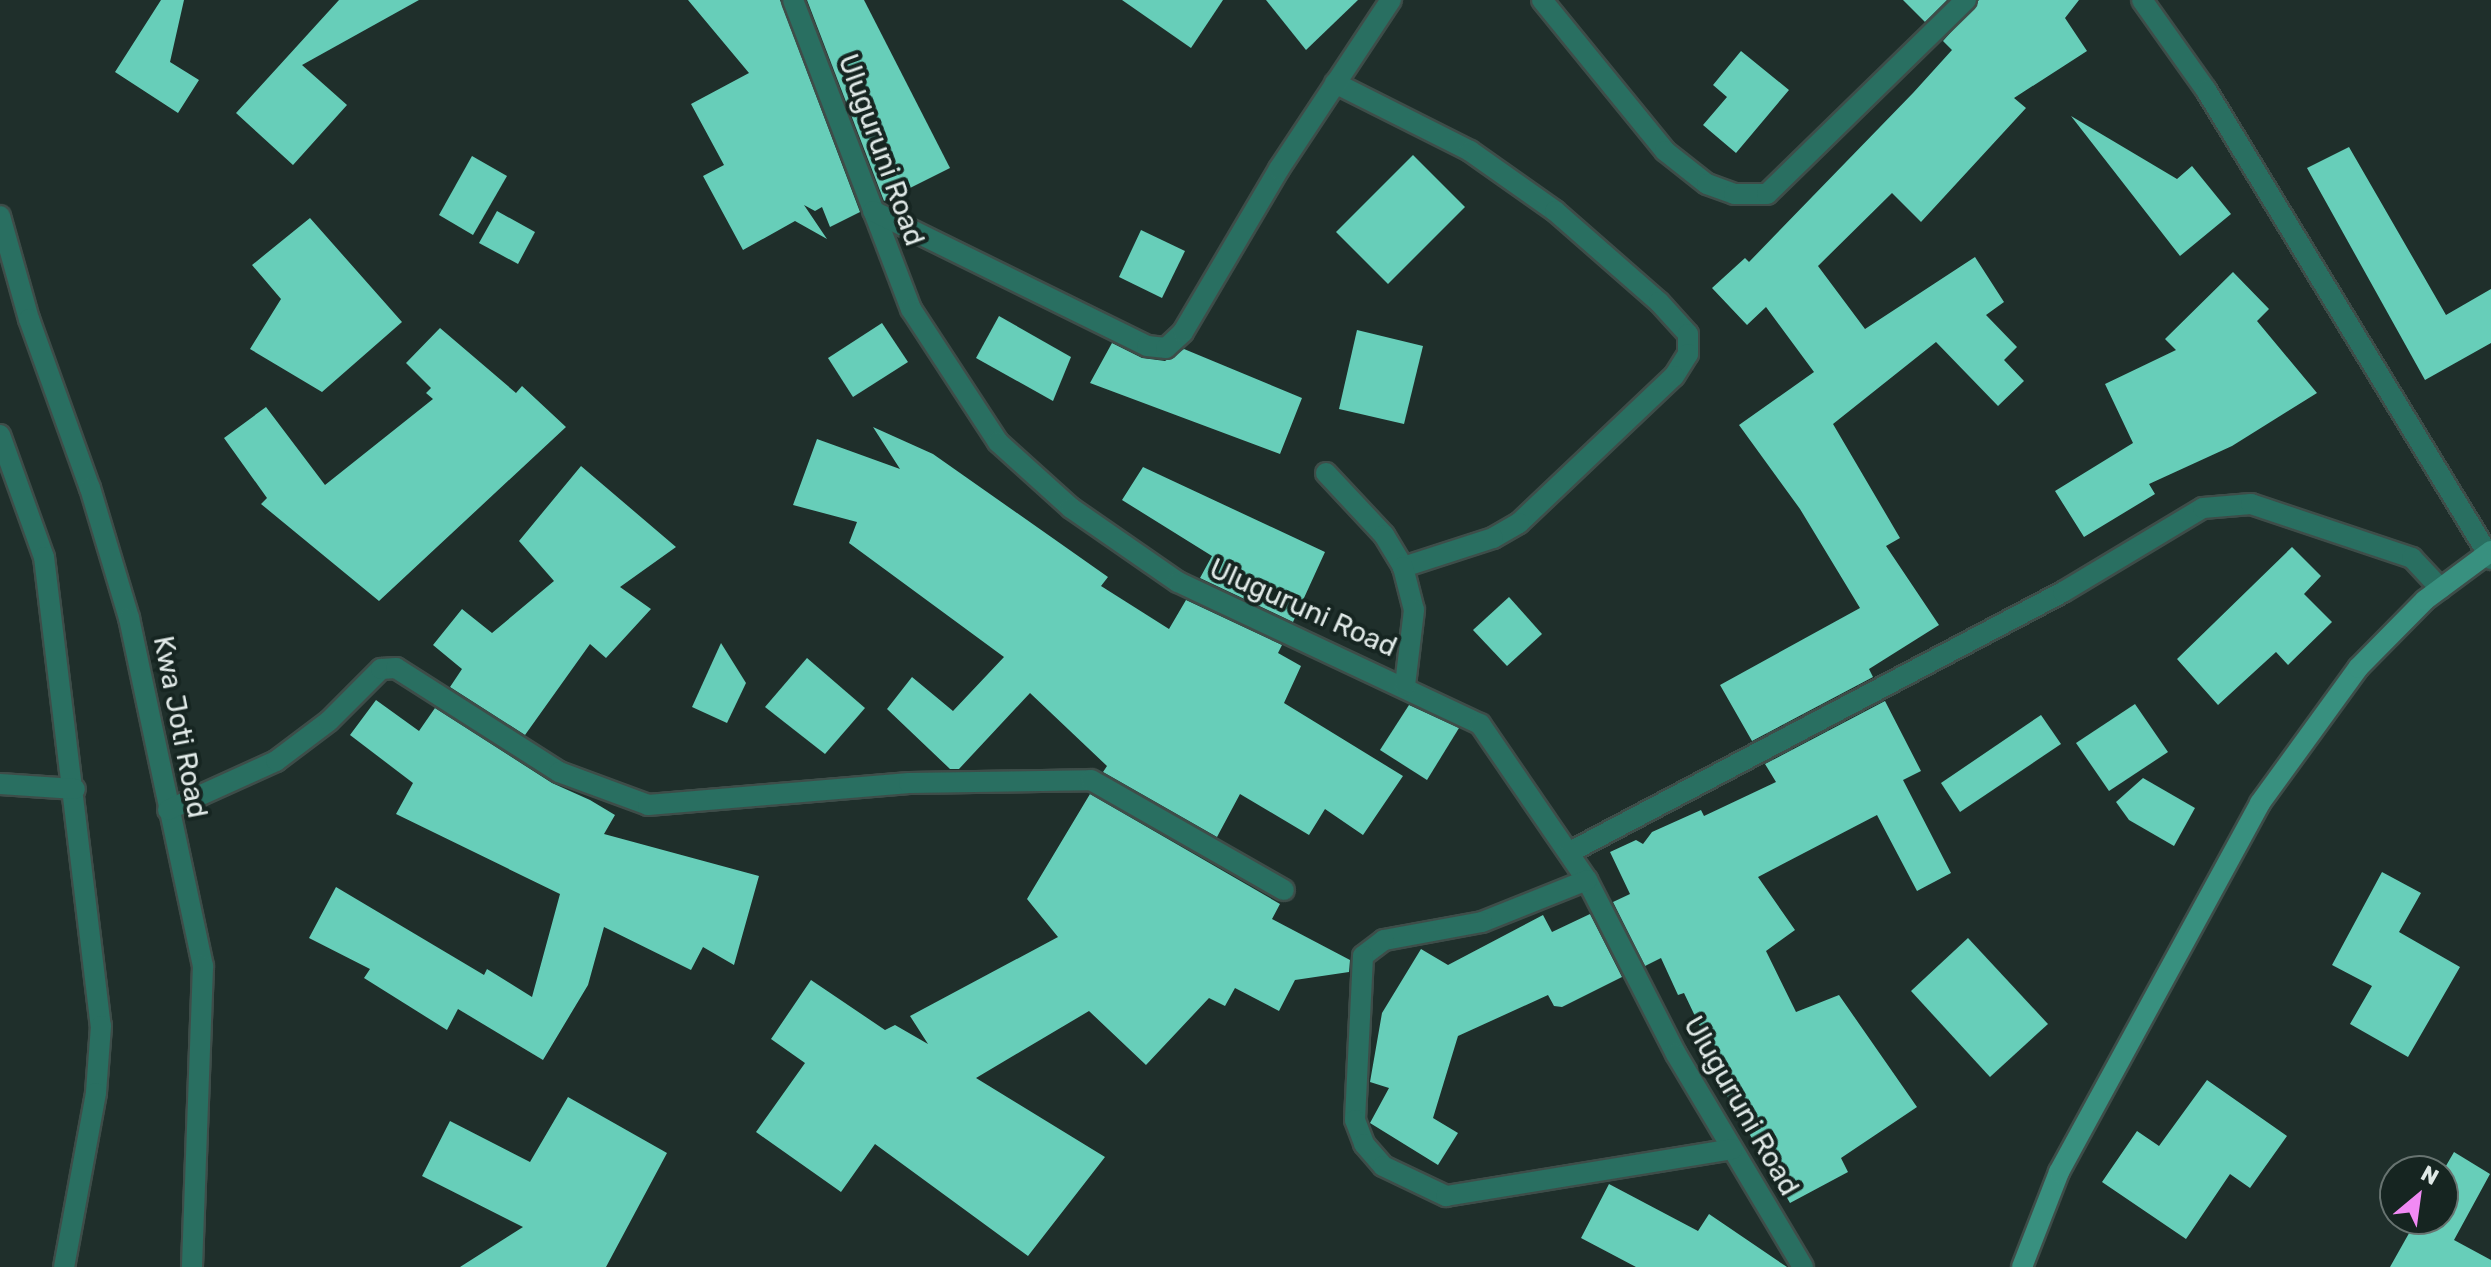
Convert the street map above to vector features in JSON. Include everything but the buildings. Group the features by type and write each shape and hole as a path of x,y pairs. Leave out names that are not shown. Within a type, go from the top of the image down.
{"street":[{"name":"Uluguruni Road","path":"793,0 911,309 998,442 1061,499 1178,582 1405,685 1480,724 1587,880 1732,1149 1803,1267"},
{"path":"873,211 1147,346 1166,348 1183,332 1335,83 1391,0"},
{"path":"1542,0 1665,151 1707,184 1745,194 1767,194 1966,0"},
{"path":"2022,1267 2059,1172 2260,803 2358,668 2441,589 2490,555 2206,90 2142,0"},
{"path":"1335,83 1482,159 1555,211 1659,302 1688,334 1688,354 1674,376 1519,523 1493,538 1403,567"},
{"name":"Kwa Joti Road","path":"0,216 29,319 90,488 129,618 203,966 192,1267"},
{"path":"0,435 44,557 75,789 101,1026 96,1093 64,1267"},
{"path":"1326,473 1384,535 1403,567 1414,610 1405,685"},
{"path":"1570,852 2063,592 2203,508 2251,504 2412,558 2441,589"},
{"path":"168,810 276,761 329,721 381,669 396,668 559,772 648,805 909,783 1091,780 1284,890"},
{"path":"0,784 75,789"},
{"path":"1587,880 1482,922 1384,940 1363,956 1355,1120 1364,1144 1383,1166 1446,1196 1732,1149"}]}
